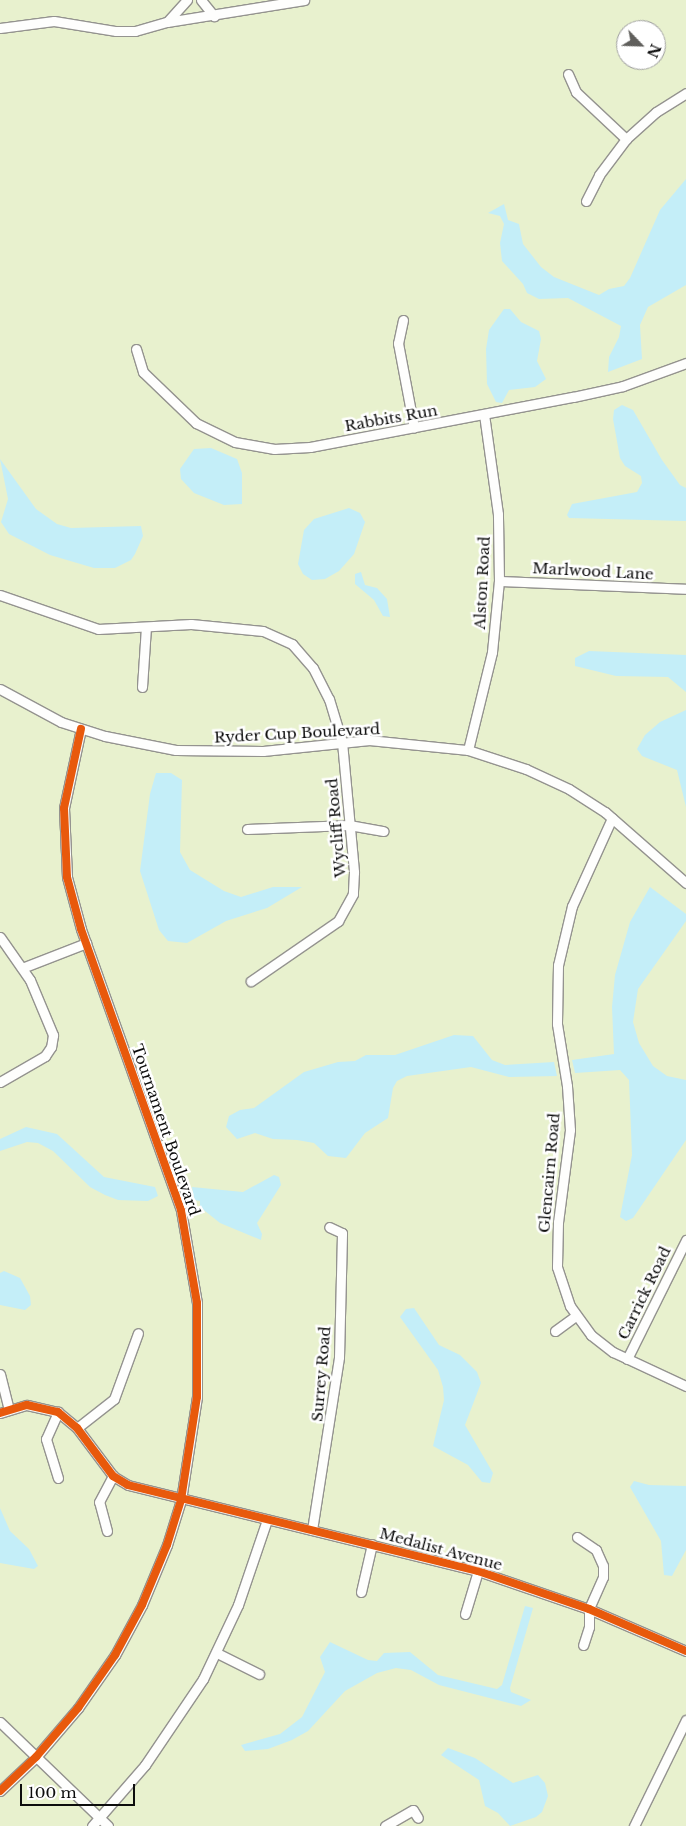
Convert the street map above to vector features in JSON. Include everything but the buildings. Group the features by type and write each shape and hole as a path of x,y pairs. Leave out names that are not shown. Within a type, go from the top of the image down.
{"street":[{"path":"167,22 187,0"},
{"path":"201,0 214,16"},
{"path":"0,28 54,20 129,31 167,22 214,16 304,0"},
{"path":"568,74 576,92 626,138"},
{"path":"586,201 599,175 626,138 656,112 686,93"},
{"path":"403,320 398,343 414,428"},
{"name":"Rabbits Run","path":"136,349 143,372 156,387 196,423 235,442 290,449 484,415 623,386 686,363"},
{"name":"Alston Road","path":"468,750 492,652 499,581 498,514 484,415"},
{"name":"Marlwood Lane","path":"499,581 686,589"},
{"name":"Wycliff Road","path":"0,595 88,627 197,625 263,631 283,638 302,654 322,683 342,742 354,884 345,913 305,946 251,981"},
{"path":"142,687 146,627"},
{"name":"Ryder Cup Boulevard","path":"0,689 41,714 81,729 138,743 197,752 263,751 369,740 468,750 548,778 612,818 686,883"},
{"name":"Tournament Boulevard","path":"0,1791 36,1757 78,1708 127,1634 155,1576 181,1500 194,1430 199,1365 197,1303 190,1254 174,1187 86,943 67,877 63,831 68,784 81,729"},
{"name":"Glencairn Road","path":"612,818 572,906 564,934 556,987 557,1024 570,1122 557,1267 565,1295 576,1316 604,1346 627,1359 686,1386"},
{"path":"247,829 349,825 383,831"},
{"path":"0,937 22,968 52,1029 51,1047 40,1060 0,1082"},
{"path":"22,968 86,943"},
{"name":"Surrey Road","path":"312,1530 339,1357 342,1233 329,1227"},
{"name":"Carrick Road","path":"627,1359 686,1240"},
{"path":"555,1330 576,1316"},
{"path":"77,1428 114,1399 138,1333"},
{"path":"0,1374 4,1411 34,1405 58,1412 77,1428 113,1476 99,1502 108,1531"},
{"path":"58,1412 46,1439 58,1478"},
{"name":"Medalist Avenue","path":"113,1476 128,1485 181,1500 372,1544 478,1571 589,1610 686,1651"},
{"path":"92,1826 166,1738 217,1652 248,1581 267,1520"},
{"path":"577,1537 596,1550 603,1566 603,1577 589,1610 589,1627 583,1645"},
{"path":"361,1592 372,1544"},
{"path":"465,1614 478,1571"},
{"path":"217,1652 259,1674"},
{"path":"634,1826 686,1720"},
{"path":"0,1722 108,1826"},
{"path":"385,1826 413,1810 418,1818"}],"green space":[{"path":"0,0 686,0 686,1826 0,1826"}],"water":[{"path":"686,179 686,285 648,307 640,325 642,359 608,372 609,357 619,337 621,326 568,298 539,299 527,293 523,284 502,261 500,243 504,224 500,216 488,213 504,204 508,220 519,224 523,244 541,267 554,277 599,295 609,289 624,286 630,278 660,210"},
{"path":"504,309 510,309 521,322 539,331 541,339 537,361 546,379 535,387 509,390 502,403 496,402 487,384 486,349 489,330"},
{"path":"622,405 633,410 662,460 680,485 686,488 686,521 569,518 567,515 572,504 637,492 642,483 641,476 625,466 620,458 613,419 614,410"},
{"path":"211,448 237,459 242,473 242,504 224,505 194,493 181,479 180,469 194,449"},
{"path":"0,459 36,509 57,524 71,528 141,526 143,536 131,560 115,568 94,568 50,555 9,534 1,522 8,499"},
{"path":"349,508 360,513 365,522 354,554 339,571 325,579 312,580 303,574 298,564 304,530 314,519"},
{"path":"361,572 365,585 377,588 387,599 390,617 383,616 374,600 355,584 355,574"},
{"path":"589,651 686,655 686,692 668,677 616,676 575,666 575,658"},
{"path":"686,710 686,807 677,770 642,756 637,749 645,735 660,722"},
{"path":"156,773 171,773 182,780 180,852 190,870 224,891 241,897 273,887 302,887 267,908 226,921 187,943 168,941 159,930 140,871 150,794"},
{"path":"650,887 686,914 686,921 638,989 633,1022 639,1043 653,1066 667,1076 686,1080 686,1140 633,1218 626,1221 620,1217 632,1155 629,1080 620,1070 575,1073 572,1060 614,1054 612,1007 615,975 630,922"},
{"path":"454,1035 473,1036 492,1060 505,1065 554,1062 557,1076 509,1077 471,1067 407,1076 397,1081 393,1088 388,1118 365,1133 346,1158 328,1156 314,1143 297,1140 273,1139 255,1133 237,1139 226,1127 229,1116 240,1110 254,1108 304,1072 338,1062 355,1061 366,1055 395,1055"},
{"path":"26,1127 57,1134 104,1177 155,1187 158,1196 148,1201 118,1200 105,1195 90,1187 53,1151 38,1143 27,1142 0,1151 0,1139"},
{"path":"274,1175 279,1177 281,1185 257,1223 262,1234 261,1240 220,1223 200,1207 200,1201 194,1200 192,1187 243,1192"},
{"path":"4,1271 20,1278 30,1296 31,1305 25,1310 0,1305 0,1273"},
{"path":"414,1308 439,1345 460,1355 477,1372 481,1383 465,1425 493,1473 490,1483 482,1482 468,1465 433,1446 444,1400 443,1387 438,1370 400,1317 406,1309"},
{"path":"634,1481 649,1485 686,1486 686,1550 672,1576 664,1575 661,1541 630,1487"},
{"path":"0,1508 10,1531 29,1549 38,1566 34,1569 0,1563"},
{"path":"525,1606 533,1608 510,1688 511,1692 531,1700 521,1706 439,1685 411,1670 396,1668 377,1673 345,1691 308,1731 292,1740 268,1749 245,1751 241,1745 280,1734 302,1717 325,1672 320,1657 330,1642 368,1660 377,1661 384,1653 410,1652 438,1675 497,1689 502,1685"},
{"path":"448,1748 475,1758 513,1783 538,1775 545,1783 548,1796 542,1812 536,1817 510,1826 498,1813 485,1806 479,1780 441,1755"}],"cycle path":[{"path":"0,1791 36,1757 78,1708 115,1655 142,1605 167,1545 181,1500 197,1397 197,1303 181,1210 81,929 67,877 64,808 81,729"},
{"path":"0,1413 27,1405 58,1412 77,1428 113,1476 128,1485 478,1571 589,1609 686,1651"}]}
